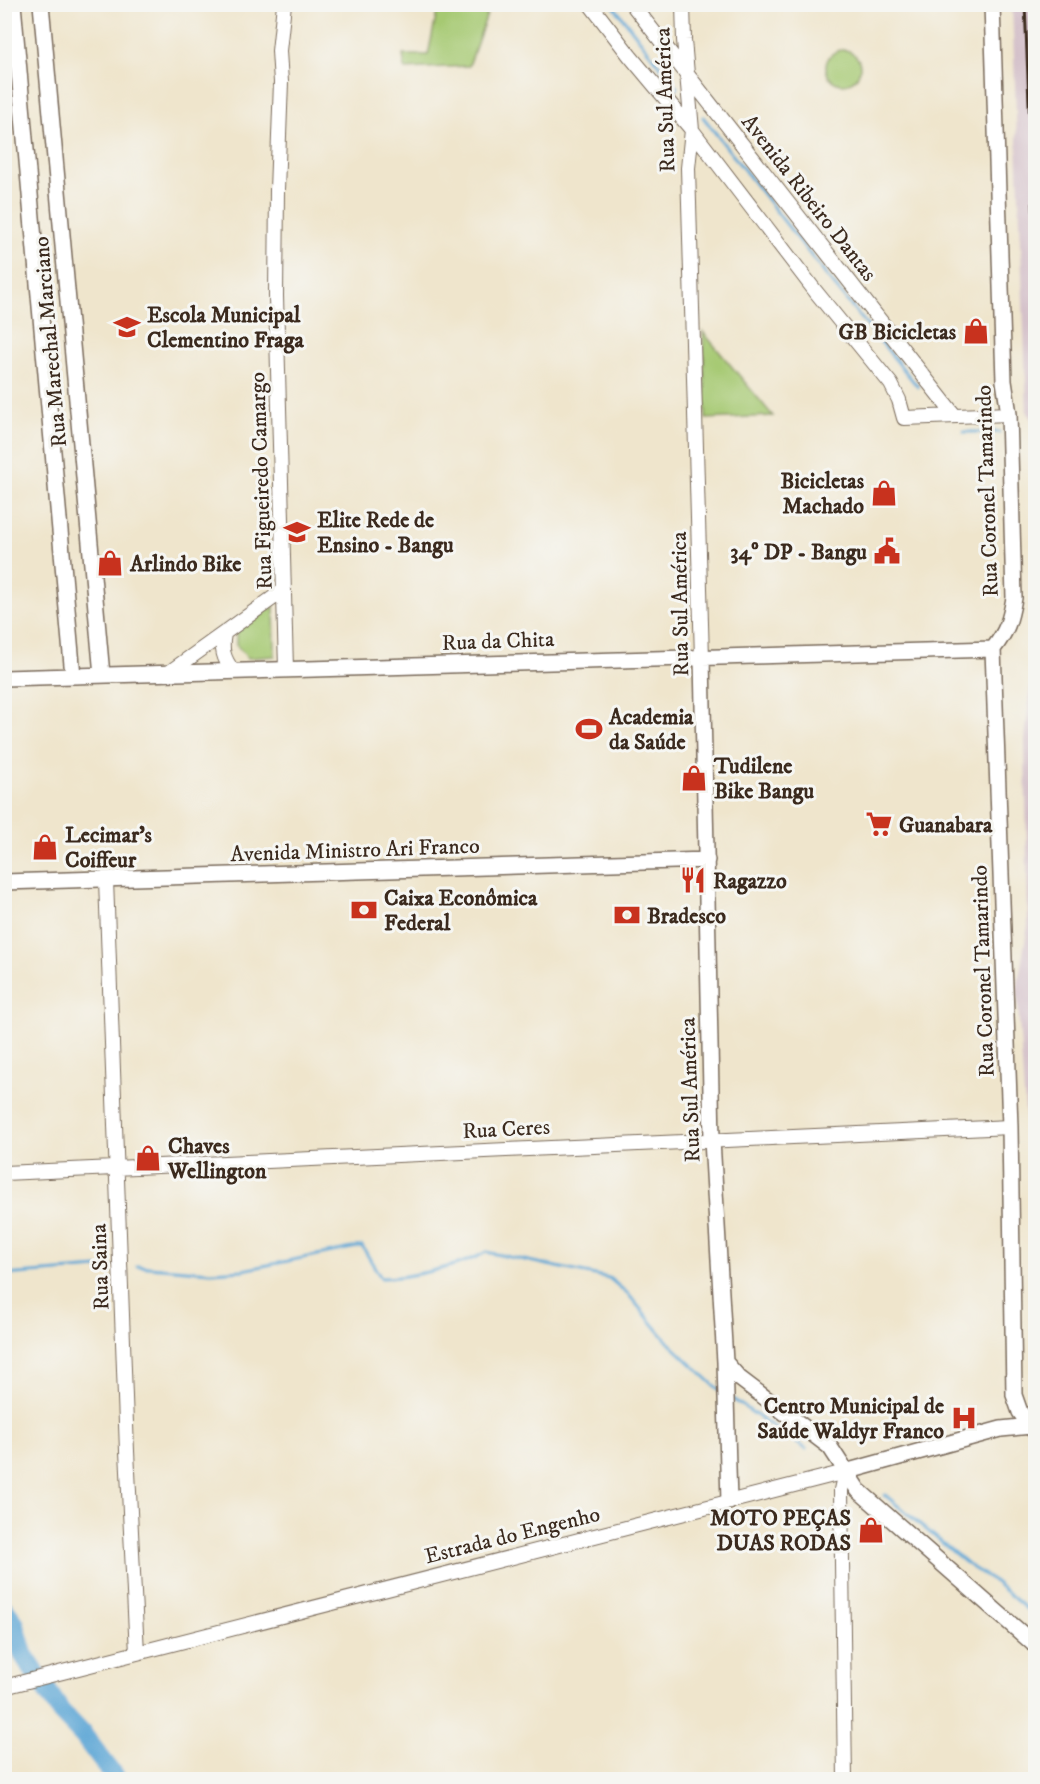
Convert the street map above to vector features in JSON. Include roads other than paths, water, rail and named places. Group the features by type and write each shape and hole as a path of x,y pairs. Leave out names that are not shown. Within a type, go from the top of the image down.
{"main road":[{"name":"Rua Marechal Marciano","path":"13,4 73,676"},
{"name":"Rua Marechal Marciano","path":"40,4 102,675"},
{"name":"Rua Coronel Tamarindo","path":"992,4 1004,381 1009,414 1014,598 1005,634 993,649 1010,1126 1014,1395 1020,1412 1033,1429"},
{"name":"Rua da Chita","path":"4,678 993,649"},
{"name":"Rua Sul América","path":"702,657 712,1140 725,1362 729,1502"},
{"name":"Avenida Ministro Ari Franco","path":"4,882 707,860"},
{"path":"725,1362 739,1378 830,1447 858,1490 1035,1646"},
{"name":"Estrada do Engenho","path":"845,1472 1001,1429 1033,1429"}],"street":[{"name":"Rua Figueiredo Camargo","path":"284,4 279,51 281,82 276,279 286,669"},
{"path":"590,4 630,56 692,129 816,292 891,384 904,418 1009,414"},
{"name":"Avenida Ribeiro Dantas","path":"632,4 955,416"},
{"name":"Rua Sul América","path":"683,4 692,129 688,168 702,657"},
{"path":"167,674 284,590"},
{"path":"224,634 223,653 225,662 232,671"},
{"name":"Rua Saina","path":"106,880 127,1451 137,1653"},
{"name":"Rua Ceres","path":"4,1173 1010,1126"},
{"path":"844,1779 841,1490 845,1472"},
{"name":"Estrada do Engenho","path":"4,1687 845,1472"}],"waterway":[{"path":"612,4 677,88"},
{"path":"703,117 829,279 918,387"},
{"path":"964,432 999,432"},
{"path":"137,1266 211,1272 243,1270 362,1246 381,1278 435,1270 464,1262 486,1252 609,1278 628,1294 668,1342 720,1391"},
{"path":"4,1275 112,1267"},
{"path":"731,1398 806,1449"},
{"path":"885,1495 971,1567 991,1579 1036,1617"},
{"path":"4,1609 14,1622 23,1654 61,1712 83,1735 117,1780"}],"railway":[{"path":"1025,4 1036,278"}],"place":[{"name":"Escola Municipal Clementino Fraga","path":"127,327"},
{"name":"GB Bicicletas","path":"976,331"},
{"name":"Bicicletas Machado","path":"884,493"},
{"name":"Elite Rede de Ensino - Bangu","path":"297,532"},
{"name":"34º DP - Bangu","path":"887,551"},
{"name":"Arlindo Bike","path":"110,563"},
{"name":"Academia da Saúde","path":"589,729"},
{"name":"Tudilene Bike Bangu","path":"694,778"},
{"name":"Guanabara","path":"879,824"},
{"name":"Lecimar's Coiffeur","path":"45,847"},
{"name":"Ragazzo","path":"693,880"},
{"name":"Caixa Econômica Federal","path":"364,910"},
{"name":"Bradesco","path":"627,915"},
{"name":"Chaves Wellington","path":"148,1158"},
{"name":"Centro Municipal de Saúde Waldyr Franco","path":"964,1418"},
{"name":"MOTO PEÇAS DUAS RODAS","path":"871,1530"}]}
